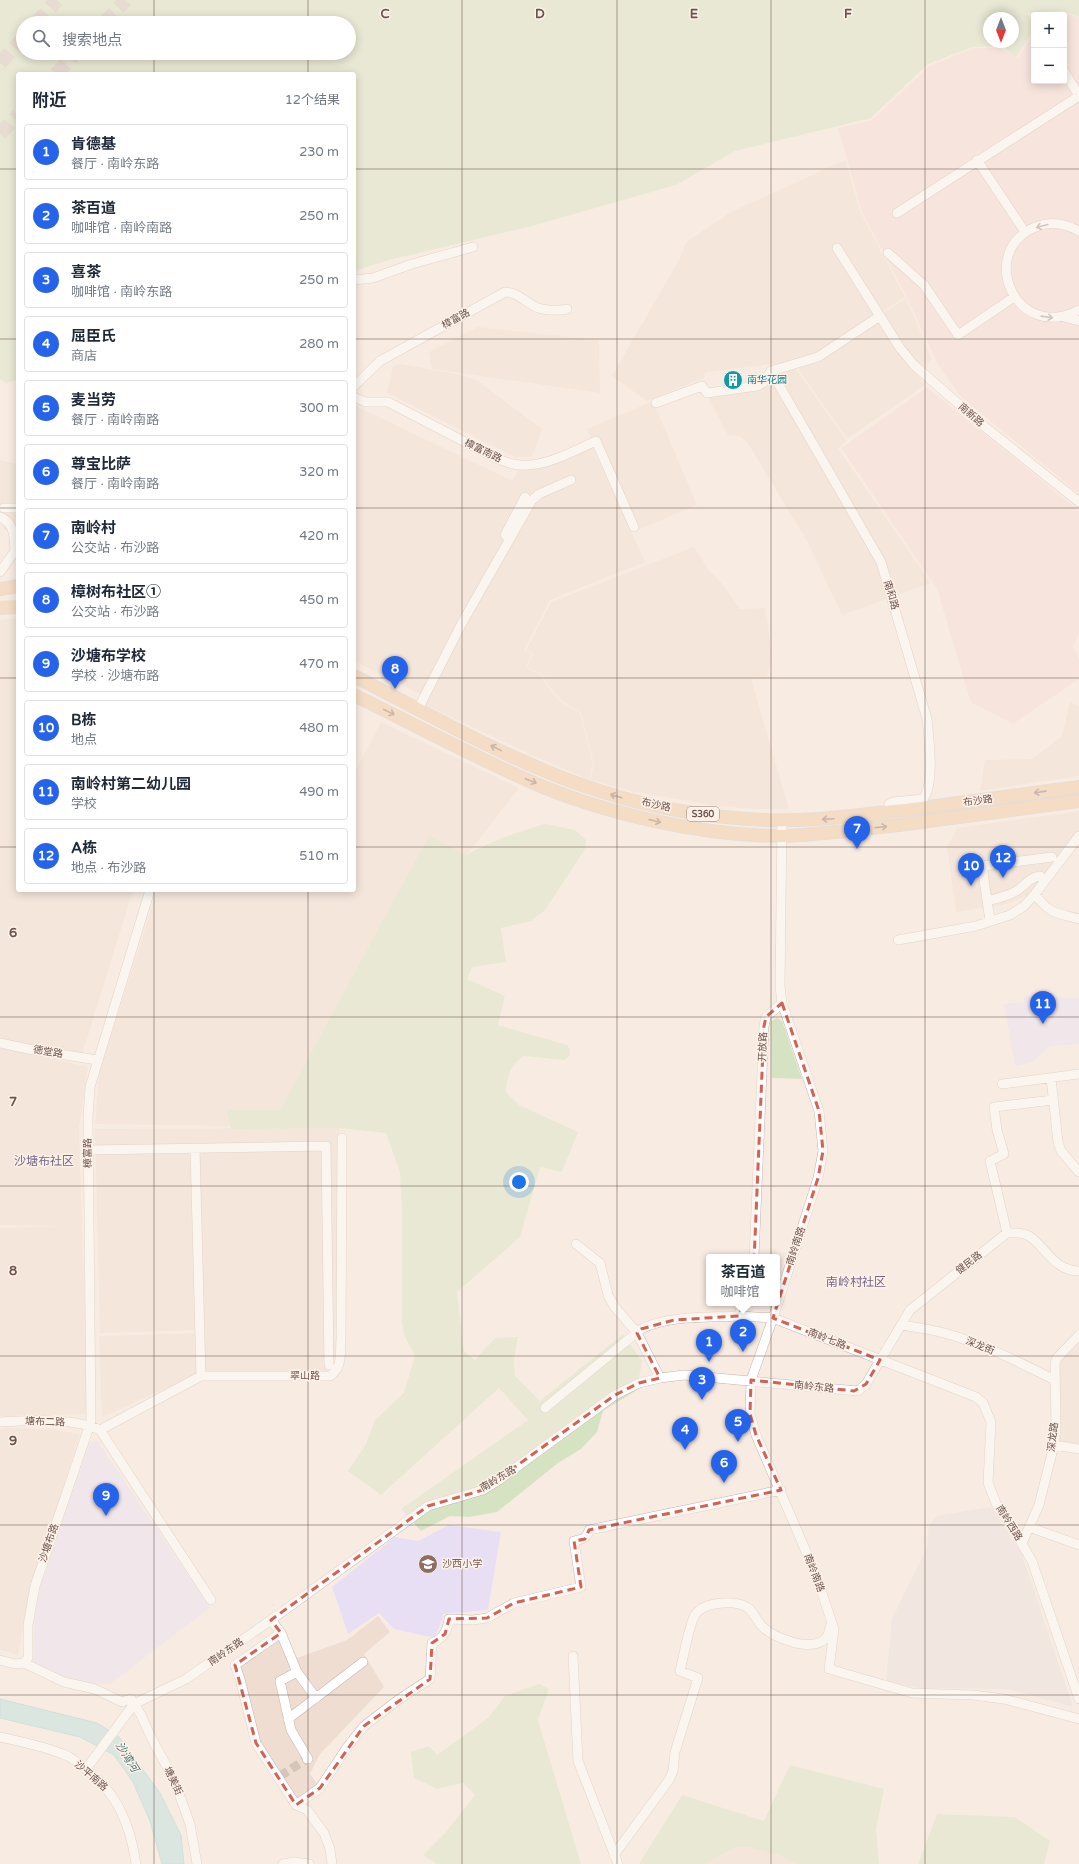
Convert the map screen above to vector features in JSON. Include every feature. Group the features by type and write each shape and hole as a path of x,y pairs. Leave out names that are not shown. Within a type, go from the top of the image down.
{"main road":[{"path":"0,589 16,586"},
{"path":"0,608 16,607"},
{"name":"布沙路","path":"356,677 536,767 616,796 661,807 706,815 747,820 831,819 1079,787"},
{"name":"布沙路","path":"356,696 528,780 571,797 658,822 738,833 781,836 833,833 1079,801"}],"street":[{"path":"897,213 977,160 1079,96 1067,76"},
{"path":"977,160 1025,232"},
{"path":"1079,231 1056,223 1041,225 1025,232 1015,243 1008,258 1007,278 1014,297 1024,308 1038,315 1052,318 1064,317 1079,320"},
{"path":"356,280 373,278 412,264 473,247"},
{"name":"南新路","path":"837,248 900,348 914,365 985,427 1079,502"},
{"path":"888,252 924,285 958,335 1014,297"},
{"name":"樟富路","path":"356,384 380,360 505,292 513,292 539,308 553,311 567,309"},
{"path":"1064,317 1079,310"},
{"path":"656,403 702,386 707,393 757,386 764,382 771,371 818,357 880,315"},
{"name":"南和路","path":"771,371 881,562 927,719 929,745 929,787 927,795 923,799 893,802 889,804 888,812"},
{"name":"樟富南路","path":"356,398 365,402 388,402 496,458 513,464 536,464 550,460 596,441 634,527"},
{"path":"416,708 462,623 532,500 539,494 571,480"},
{"path":"416,708 525,498"},
{"path":"4,508 16,508"},
{"path":"0,517 10,525 13,531 16,551 0,572"},
{"path":"782,820 780,986 782,1003"},
{"path":"898,940 976,926 1010,915 1024,906 1035,894 1079,836"},
{"path":"990,921 982,866 998,862 1041,856 1052,857"},
{"path":"987,901 1002,898 1016,891 1032,878 1040,876"},
{"path":"1015,882 1016,891"},
{"name":"樟富路","path":"89,1425 92,1411 88,1102 97,1060 149,892"},
{"path":"1035,894 1043,905 1051,912 1079,919"},
{"name":"开放路","path":"754,1254 764,1026 766,1017 782,1003"},
{"name":"南岭南路","path":"780,1296 818,1178 822,1151 819,1111 782,1003"},
{"name":"德堂路","path":"0,1043 97,1060"},
{"path":"1002,1084 1079,1074"},
{"path":"1051,1078 1061,1151 1079,1172"},
{"path":"1053,1100 994,1107 997,1130 1004,1154 990,1160 1007,1233 1029,1236 1050,1257 1063,1267 1079,1271"},
{"name":"翠山路","path":"100,1430 201,1376 330,1376 336,1372 340,1362 341,1338 342,1138"},
{"path":"88,1150 326,1146 328,1366"},
{"path":"195,1148 201,1376"},
{"name":"健民路","path":"880,1360 910,1310 925,1296 1007,1233"},
{"path":"576,1244 600,1263 608,1295 614,1306 637,1333 660,1378"},
{"path":"739,1316 741,1306"},
{"name":"南岭南路","path":"777,1306 751,1380 750,1414 756,1435 816,1575 834,1629 829,1669 912,1693 973,1695 1004,1699 1079,1718"},
{"path":"545,1408 637,1333 654,1323 739,1316 773,1318"},
{"name":"南岭七路","path":"773,1318 880,1360"},
{"name":"深龙街","path":"901,1325 926,1329 966,1339 1011,1358 1056,1380"},
{"name":"深龙路","path":"1022,1543 1039,1505 1054,1445 1056,1428 1055,1364 1057,1358 1079,1335"},
{"name":"南岭东路","path":"134,1704 186,1679 271,1620 428,1506 483,1490 499,1480 615,1395 639,1383 660,1378 684,1375 751,1380 854,1391 860,1389 866,1384 880,1360"},
{"name":"南岭西路","path":"880,1360 976,1397 983,1403 991,1422 988,1483 998,1508 1009,1522 1032,1561 1079,1699"},
{"name":"塘布二路","path":"0,1422 49,1421 89,1425 100,1430"},
{"name":"沙塘布路","path":"24,1663 28,1658 28,1625 35,1586 89,1425"},
{"path":"100,1430 210,1600"},
{"path":"1054,1445 1079,1449"},
{"path":"296,1805 320,1788 348,1746 364,1726 398,1700 430,1679 432,1643 439,1640 445,1634 450,1619 473,1620 487,1618 514,1603 581,1587 574,1541 585,1539 588,1536 589,1530 780,1490"},
{"path":"1029,1527 1079,1545"},
{"path":"614,1855 669,1780 673,1771 675,1752 698,1678 680,1671 694,1616 704,1606 716,1603 737,1604 747,1607 762,1626 778,1636 795,1643 812,1645 820,1644 828,1637 830,1620"},
{"path":"271,1620 281,1633 297,1672 316,1698"},
{"path":"281,1633 235,1665 256,1742 296,1805 307,1810 324,1832 330,1849 332,1864"},
{"path":"573,1656 578,1761 618,1864"},
{"path":"0,1660 16,1664 24,1663 64,1682 95,1689 122,1702 131,1699 134,1704 86,1769"},
{"path":"288,1719 363,1662"},
{"path":"297,1672 280,1681 291,1730 307,1759"},
{"name":"塘美街","path":"134,1704 174,1780 190,1824 197,1864"},
{"name":"沙平南路","path":"0,1737 54,1750 67,1756 86,1769 104,1785 120,1808 130,1836 136,1864"},
{"path":"283,1864 294,1862 309,1864"}],"highlighted area":[{"path":"782,1003 819,1111 823,1151 818,1178 773,1318 880,1360 866,1384 854,1391 751,1380 750,1414 756,1435 781,1490 589,1530 585,1539 574,1541 581,1587 514,1603 487,1618 449,1619 445,1634 432,1643 430,1679 364,1726 320,1788 296,1805 256,1743 235,1665 281,1633 271,1620 428,1506 483,1490 615,1395 639,1383 660,1378 637,1333 641,1329 674,1320 739,1316 754,1262 764,1026 766,1017"}],"shaded area":[{"path":"1067,14 1079,18 1079,494 960,396 938,365 905,294 862,212 838,128 872,120 929,66 974,48 1001,48 1018,58 1031,37 1031,84 1067,84"},
{"path":"845,160 861,213 905,297 816,355 793,362 705,372 704,378 647,401 612,376 680,258 686,242 731,212"},
{"path":"906,298 932,359 915,372 925,385 847,439 798,369"},
{"path":"478,327 599,340 600,393 432,369 429,352"},
{"path":"400,364 462,375 478,381 542,429 532,457 515,457 387,393 393,366"},
{"path":"796,369 847,441 838,448 931,583 842,615 808,543 752,450 746,441 739,436 728,435 707,396 756,389 775,373"},
{"path":"927,387 1079,511 1079,632 1073,647 1079,658 1079,679 1013,724 971,703 937,589 841,448"},
{"path":"653,401 697,505 633,532 587,429"},
{"path":"356,406 512,481 520,468 592,446 645,562 550,600 524,650 532,654 526,667 541,675 547,686 562,703 580,713 593,764 589,780 419,702 422,695 356,662"},
{"path":"0,460 16,464 16,530 4,530 2,524 0,523"},
{"path":"694,547 708,569 723,585 740,609 765,608 772,655 767,679 751,679 789,809 752,809 711,805 630,791 590,780 594,764 581,713 562,701 548,685 542,674 527,667 533,654 526,650 551,602"},
{"path":"16,618 16,892 132,892 82,1055 37,1048 0,1039 0,620"},
{"path":"1070,702 1079,706 1079,776 980,791 985,760 1032,759 1062,736"},
{"path":"381,722 519,788 466,856 429,837 280,1110 228,1110 231,1126 95,1124 99,1074 156,892 356,892 356,770"},
{"path":"1079,811 1079,830 1076,835 1045,877 1026,896 1003,905 956,912 947,847 957,828"},
{"path":"1024,996 1079,998 1079,1044 1050,1046 1031,1063 1015,1066 1004,1004 1024,1002"},
{"path":"0,1047 88,1067 79,1128 88,1414 0,1416 0,1228 60,1226 0,1225"},
{"path":"339,1128 335,1355 328,1372 203,1374 202,1330 100,1333 95,1129"},
{"path":"198,1333 199,1374 102,1417 99,1336"},
{"path":"1079,1343 1079,1444 1058,1441 1059,1361"},
{"path":"0,1429 50,1429 80,1434 31,1587 18,1655 0,1650"},
{"path":"97,1440 210,1608 110,1684 88,1684 63,1679 33,1665 34,1623 40,1588 89,1443"},
{"path":"991,1507 1021,1552 1073,1707 1008,1689 918,1688 886,1681 892,1619 927,1547 929,1525 937,1516"},
{"name":"沙西小学","path":"449,1525 501,1532 488,1610 444,1614 435,1638 394,1629 379,1613 348,1634 332,1587 395,1537 418,1541"},
{"path":"378,1616 390,1632 364,1654 384,1687 320,1754 310,1774 320,1787 297,1802 257,1742 237,1666 284,1634 297,1658 347,1640"},
{"path":"748,1847 779,1855 796,1864 706,1864 733,1848"}],"green space":[{"path":"0,0 1079,0 1079,17 1063,11 1027,13 1031,19 1031,34 1016,57 1004,48 1019,48 1019,12 983,12 983,47 973,47 928,64 871,118 735,151 676,185 532,226 389,260 356,270 356,72 16,72 16,380 6,383 0,379"},
{"path":"545,824 575,830 586,840 585,849 545,910 531,921 501,928 506,962 472,967 467,979 505,996 498,1025 567,1045 570,1049 570,1055 565,1060 523,1056 510,1072 506,1092 519,1105 578,1132 562,1172 540,1167 520,1237 457,1292 464,1351 475,1360 495,1338 518,1337 514,1359 515,1376 540,1401 623,1334 642,1361 637,1390 603,1411 597,1432 581,1449 558,1463 497,1512 469,1517 450,1516 421,1531 401,1509 528,1420 499,1388 381,1495 348,1471 365,1446 375,1420 404,1393 415,1356 404,1335 402,1322 402,1213 400,1172 386,1133 339,1128 231,1129 227,1110 280,1110 429,836 466,855 504,837"},
{"path":"777,1018 782,1021 802,1079 772,1078 771,1021"},
{"path":"539,1684 549,1689 538,1720 581,1864 437,1864 423,1855 446,1832 475,1795 463,1783 437,1789 414,1778 411,1752 429,1746 437,1755 488,1718 505,1696"},
{"path":"790,1765 884,1789 876,1830 879,1864 796,1864 779,1855 748,1847 733,1848 706,1864 639,1864 682,1795 764,1821"},
{"path":"937,1814 1015,1817 1050,1841 1044,1864 918,1864"}],"water":[{"name":"沙湾河","path":"0,1699 97,1723 119,1737 160,1793 181,1835 184,1864 162,1864 150,1821 133,1782 114,1755 80,1737 0,1718"}],"tunnel":[{"path":"42,16 57,0"},
{"path":"111,16 126,0"},
{"path":"0,63 16,46"},
{"path":"58,72 69,60"},
{"path":"0,134 16,117"},
{"path":"280,1776 307,1759"}],"place":[{"name":"南华花园","path":"733,380"},
{"name":"樟树布社区①","path":"395,689"},
{"name":"南岭村","path":"857,849"},
{"name":"A栋","path":"1003,878"},
{"name":"B栋","path":"971,886"},
{"name":"南岭村第二幼儿园","path":"1043,1024"},
{"name":"茶百道","path":"743,1352"},
{"name":"肯德基","path":"709,1362"},
{"name":"喜茶","path":"702,1400"},
{"name":"麦当劳","path":"738,1442"},
{"name":"屈臣氏","path":"685,1450"},
{"name":"尊宝比萨","path":"724,1483"},
{"name":"沙塘布学校","path":"106,1516"},
{"name":"沙西小学","path":"428,1564"}],"district":[{"name":"沙塘布社区","path":"44,1161"},
{"name":"南岭村社区","path":"856,1282"}]}
